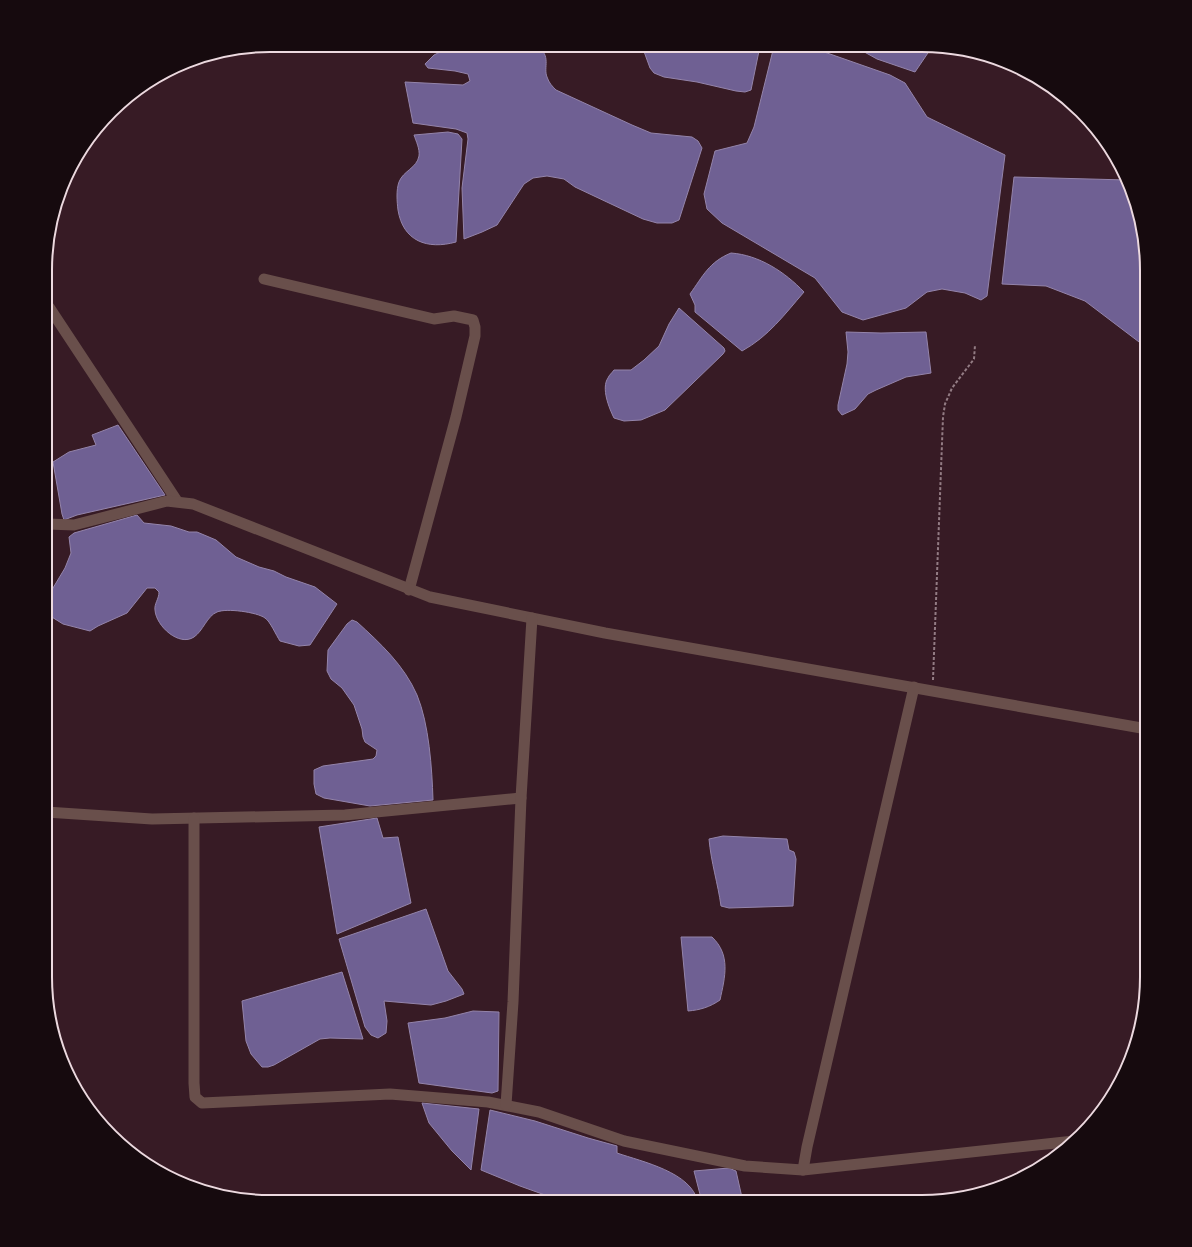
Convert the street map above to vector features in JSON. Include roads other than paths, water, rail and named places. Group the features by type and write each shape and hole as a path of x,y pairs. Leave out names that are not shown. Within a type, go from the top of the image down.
{"street":[{"path":"264,279 434,319 454,316 473,320 475,336 456,416 409,590"},
{"path":"52,312 177,501"},
{"path":"52,524 74,525 154,504 167,501 177,501 193,504 430,597 621,636 1140,728"},
{"path":"506,1105 513,1002 521,798 532,618"},
{"path":"803,1170 807,1147 914,687"},
{"path":"52,812 152,819 345,815 521,798"},
{"path":"194,818 194,1083 195,1097 202,1103 390,1094 488,1102 539,1112 624,1141 745,1166 803,1170 1065,1142"}]}
